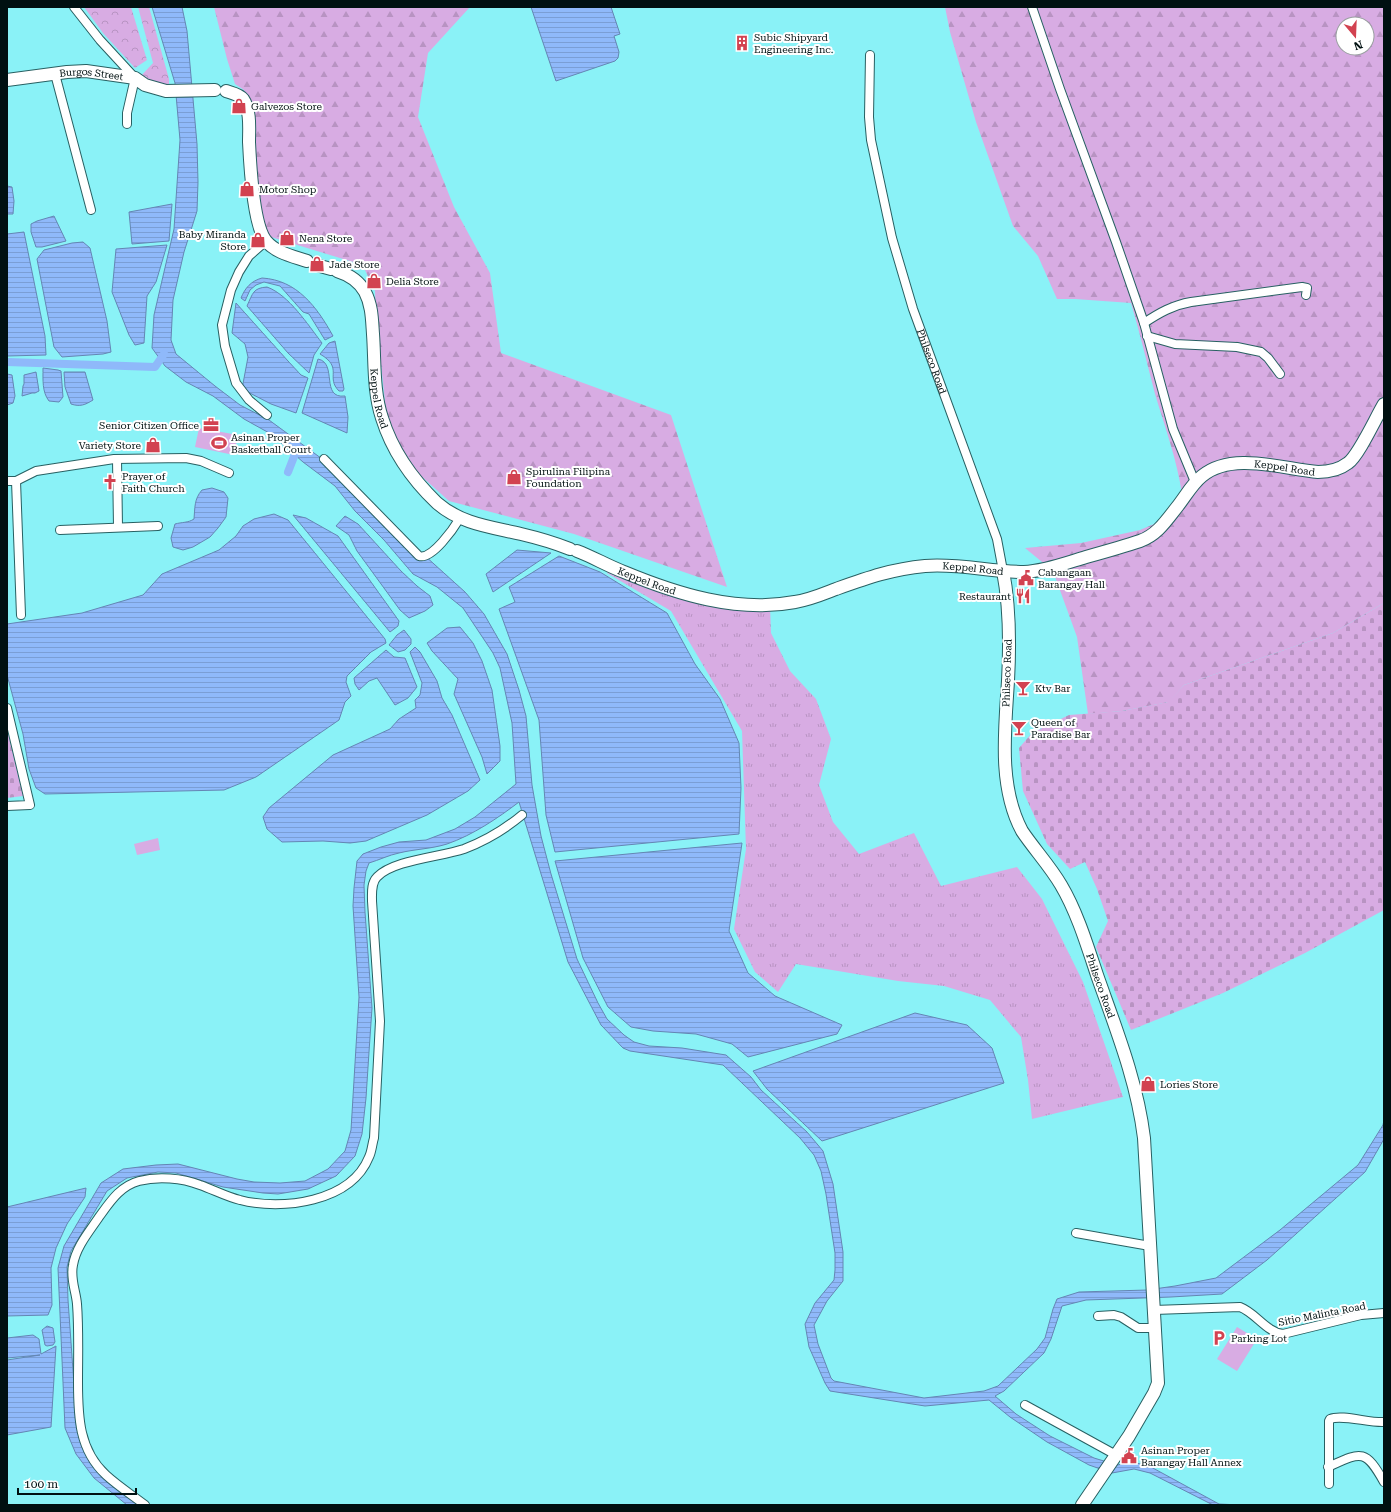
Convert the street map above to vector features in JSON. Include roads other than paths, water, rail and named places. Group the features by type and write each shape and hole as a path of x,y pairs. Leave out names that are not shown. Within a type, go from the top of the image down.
{"street":[{"path":"74,7 100,40 135,78 127,113 128,124"},
{"path":"1032,7 1144,323 1173,429 1195,482"},
{"name":"Philseco Road","path":"870,55 870,140 892,238 913,309 997,539 1007,589 1009,618 1006,778 1009,798 1022,831 1054,874 1069,901 1085,940 1128,1061 1135,1085 1142,1120 1158,1383 1154,1393 1114,1458 1082,1505"},
{"name":"Burgos Street","path":"7,80 86,71 135,78 150,87 161,90 220,91 240,96 246,106 258,224 266,241"},
{"path":"55,74 91,210"},
{"path":"266,241 250,256 239,272 231,290 222,325 224,346 236,383 249,400 267,415"},
{"name":"Keppel Road","path":"266,241 276,250 346,274 355,279 365,292 372,319 377,396 381,417 391,440 406,465 425,491 438,504 460,518 477,525 522,534 574,550 624,572 670,589 733,604 775,605 802,601 875,575 902,568 948,565 1003,571 1023,572 1042,570 1147,538 1161,528 1195,482 1213,468 1231,464 1248,463 1327,472 1340,468 1349,463 1356,455 1384,404"},
{"path":"1144,323 1165,310 1191,302 1302,287 1307,288 1306,295"},
{"path":"1147,336 1175,344 1237,347 1261,352 1268,358 1280,374"},
{"path":"7,481 16,481 36,471 117,459 186,458 201,462 229,474"},
{"path":"324,458 419,556 423,557 427,555 447,538 460,518"},
{"path":"117,459 118,527"},
{"path":"16,481 21,615"},
{"path":"60,530 158,526"},
{"path":"7,708 30,805 7,806"},
{"path":"145,1505 100,1470 89,1455 81,1432 78,1415 78,1313 72,1272 77,1251 94,1224 112,1200 124,1188 138,1181 155,1179 181,1180 199,1184 240,1200 269,1204 296,1202 319,1198 336,1191 350,1182 362,1169 370,1155 374,1133 380,1021 372,901 373,882 378,876 390,868 464,849 484,840 508,826 522,815"},
{"path":"1076,1233 1150,1246"},
{"name":"Sitio Malinta Road","path":"1154,1308 1240,1307 1247,1310 1276,1333 1283,1334 1361,1315 1384,1313"},
{"path":"1098,1316 1121,1316 1138,1328 1155,1328"},
{"path":"1024,1405 1114,1458"},
{"path":"1329,1484 1328,1467 1330,1419 1338,1417 1384,1422"},
{"path":"1328,1467 1351,1457 1365,1456 1372,1461 1384,1482"}],"water":[{"path":"152,7 182,7 187,31 197,144 197,211 184,252 173,300 171,340 176,354 240,405 269,420 344,475 367,497 403,536 465,592 484,614 507,654 526,716 532,785 541,836 551,874 577,959 607,1019 634,1042 649,1046 682,1048 726,1055 751,1077 761,1090 807,1132 823,1151 833,1184 843,1252 843,1281 827,1301 814,1325 818,1344 831,1378 834,1381 924,1398 984,1391 998,1386 1037,1349 1045,1338 1057,1299 1079,1292 1147,1290 1216,1278 1280,1230 1358,1165 1383,1125 1384,1120 1384,1139 1365,1172 1267,1260 1222,1294 1086,1300 1062,1306 1051,1339 1044,1353 1004,1391 995,1396 1016,1414 1050,1436 1094,1458 1117,1465 1133,1462 1151,1467 1219,1504 1240,1505 1213,1505 1150,1473 1134,1469 1112,1473 1089,1465 1047,1442 1010,1417 989,1400 925,1406 830,1391 809,1347 805,1324 815,1303 834,1280 835,1270 835,1253 826,1194 821,1171 814,1155 800,1138 723,1065 630,1051 623,1048 601,1025 568,962 519,802 485,826 457,840 441,846 395,854 369,863 364,885 372,1008 366,1098 362,1134 355,1156 336,1176 308,1189 278,1194 223,1187 176,1173 158,1172 127,1178 107,1191 71,1251 67,1267 77,1427 85,1446 104,1475 143,1505 127,1505 94,1478 76,1454 65,1428 58,1268 64,1246 101,1183 123,1169 156,1165 178,1164 237,1179 254,1182 280,1183 305,1181 328,1169 345,1151 351,1130 359,997 353,906 357,861 363,854 381,847 399,842 426,840 455,829 475,817 516,784 512,723 500,668 493,653 463,608 437,587 413,574 384,540 355,511 335,486 303,462 271,434 244,419 213,396 186,382 165,366 152,348 154,315 174,229 180,140 175,83"},
{"path":"531,7 611,7 620,34 614,36 619,52 618,58 615,61 556,81"},
{"path":"7,186 12,187 14,201 13,214 7,214"},
{"path":"172,204 169,241 132,244 129,212"},
{"path":"54,216 66,241 36,247 31,232 31,224"},
{"path":"24,232 45,336 46,355 7,356 7,234"},
{"path":"83,242 90,248 107,321 111,352 62,357 54,347 37,259 44,250 72,243"},
{"path":"167,245 156,282 147,296 144,343 135,345 129,335 112,292 116,249"},
{"path":"262,278 286,284 305,297 313,305 333,336 325,340 309,314 303,312 280,286 264,282 256,285 250,290 245,301 241,298 249,285"},
{"path":"267,287 275,291 290,303 322,343 314,355 309,373 288,353 247,306 256,290"},
{"path":"236,303 301,375 308,378 296,413 271,404 242,389 248,357 245,344 232,333"},
{"path":"335,341 344,389 343,391 339,391 335,386 333,368 327,359 320,354 329,343"},
{"path":"318,359 324,362 327,367 333,392 337,395 345,396 348,417 347,433 302,413"},
{"path":"43,368 61,371 63,397 59,402 49,401 45,394 43,386"},
{"path":"36,372 39,391 22,396 24,375"},
{"path":"64,372 85,372 93,400 82,405 71,404 65,387"},
{"path":"7,374 12,375 15,396 13,403 7,405"},
{"path":"212,488 224,492 228,498 226,517 210,537 193,547 183,550 173,547 171,538 175,524 194,519 195,504 199,493 202,490"},
{"path":"274,514 288,520 385,639 386,643 371,652 347,676 346,682 351,696 345,702 339,720 256,777 224,790 45,794 36,788 29,769 23,734 7,675 7,624 82,613 143,595 162,574 219,550 236,536 243,526 254,519"},
{"path":"293,515 306,518 338,536 399,621 398,626 390,632"},
{"path":"345,516 358,524 401,571 430,596 433,605 425,611 409,618 400,610 357,551 349,535 336,526"},
{"path":"517,550 551,553 493,592 486,574"},
{"path":"559,556 600,572 667,613 695,664 720,699 739,743 741,788 739,834 555,852 546,815 539,720 499,609 515,602 509,587"},
{"path":"460,627 473,643 482,661 492,690 500,746 500,761 487,774 482,757 454,694 458,679 432,651 427,643 447,628"},
{"path":"404,630 411,639 411,644 405,650 398,652 389,645 397,635"},
{"path":"415,647 420,652 437,681 442,698 452,715 480,780 468,791 427,815 366,841 350,843 323,841 282,842 267,829 263,817 269,808 333,755 390,729 399,719 416,708 415,700 420,695 422,683 410,652"},
{"path":"386,650 394,657 405,658 417,687 408,698 395,705 377,678 369,681 359,690 355,684 354,678"},
{"path":"742,843 729,931 748,973 775,996 842,1025 837,1034 748,1057 732,1044 696,1034 653,1031 631,1027 608,1007 583,958 555,861"},
{"path":"915,1013 967,1025 992,1048 1004,1083 822,1141 767,1089 753,1071"},
{"path":"86,1188 85,1197 67,1224 56,1248 51,1268 52,1305 48,1315 7,1316 7,1207"},
{"path":"47,1326 53,1328 55,1342 53,1345 47,1346 45,1345 42,1330"},
{"path":"33,1335 39,1339 41,1354 56,1346 51,1427 7,1435 7,1360 40,1355 7,1358 7,1338"}],"waterway":[{"path":"7,362 155,367 164,354"},
{"path":"288,472 297,449"}],"place":[{"name":"Subic Shipyard Engineering Inc.","path":"742,43"},
{"name":"Galvezos Store","path":"239,106"},
{"name":"Motor Shop","path":"247,189"},
{"name":"Nena Store","path":"287,238"},
{"name":"Baby Miranda Store","path":"258,240"},
{"name":"Jade Store","path":"317,264"},
{"name":"Delia Store","path":"374,281"},
{"name":"Senior Citizen Office","path":"211,425"},
{"name":"Asinan Proper Basketball Court","path":"219,443"},
{"name":"Variety Store","path":"153,445"},
{"name":"Spirulina Filipina Foundation","path":"514,477"},
{"name":"Prayer of Faith Church","path":"110,482"},
{"name":"Cabangaan Barangay Hall","path":"1026,578"},
{"name":"Restaurant","path":"1023,596"},
{"name":"Ktv Bar","path":"1023,688"},
{"name":"Queen of Paradise Bar","path":"1019,728"},
{"name":"Lories Store","path":"1148,1084"},
{"name":"Parking Lot","path":"1219,1338"},
{"name":"Asinan Proper Barangay Hall Annex","path":"1129,1456"}]}
